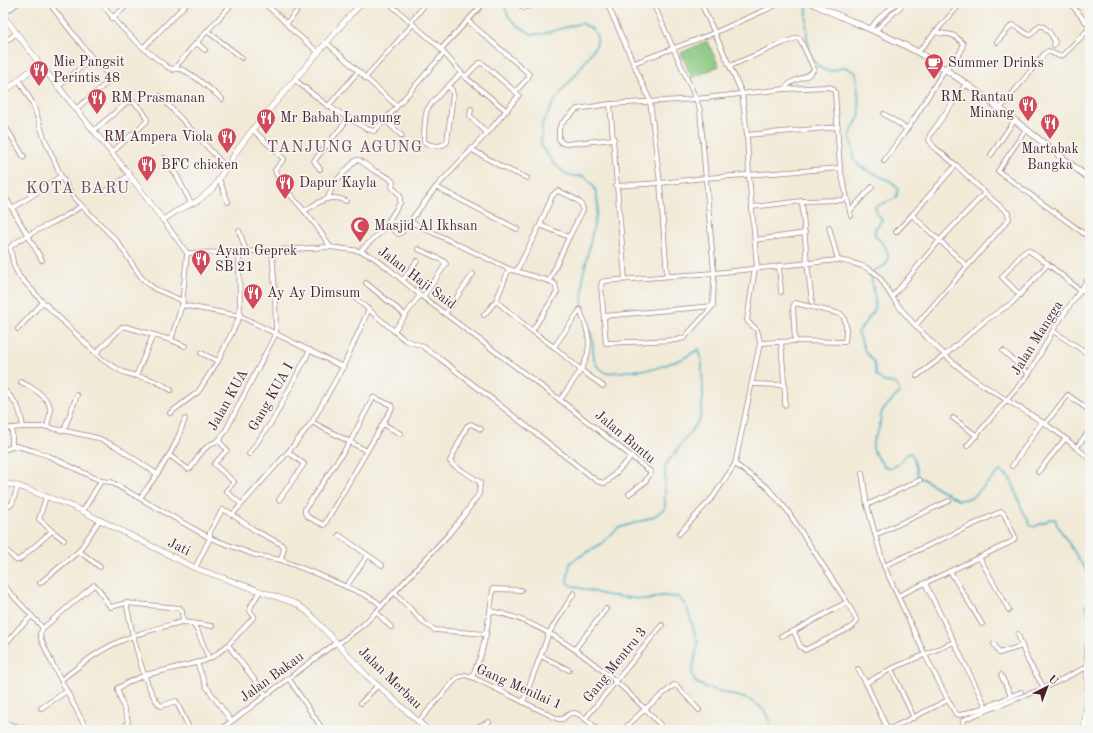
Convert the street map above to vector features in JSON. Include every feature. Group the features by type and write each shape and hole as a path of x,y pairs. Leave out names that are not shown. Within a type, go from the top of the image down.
{"main road":[{"path":"813,4 918,52 945,69 1000,109 1090,179"}],"street":[{"path":"18,3 3,14 39,63 130,175 187,253 182,303 171,340"},
{"path":"49,3 92,58 110,76 110,79 76,108"},
{"path":"102,3 112,18 143,48 173,70 184,70 222,99"},
{"path":"112,18 130,3"},
{"path":"143,48 187,3"},
{"path":"173,70 233,3"},
{"path":"264,3 318,52"},
{"path":"389,3 442,51 465,77 507,111"},
{"path":"365,78 412,23 426,3"},
{"path":"296,80 328,106 372,132 376,130 385,120 484,3"},
{"path":"520,3 524,8 538,3"},
{"path":"607,3 650,101 660,184 667,276"},
{"path":"653,3 700,110 714,272 713,306 684,338 676,340 607,344 601,286 602,282 625,279 714,272 779,265 838,260 848,261 876,273 892,297 945,355 970,375 1043,423 1090,460"},
{"path":"679,534 713,497 735,464 760,343 758,333 747,320 756,267 747,134 742,94 701,3"},
{"path":"634,63 674,50 781,3"},
{"path":"872,30 878,19 897,3"},
{"path":"872,30 904,3"},
{"path":"918,52 961,3"},
{"path":"1051,48 1059,56 1063,55 1090,27 1070,3"},
{"path":"164,220 206,194 219,179 253,130 318,52 361,4"},
{"path":"287,23 296,12"},
{"path":"468,21 528,73 528,78 516,92"},
{"path":"997,42 1012,25 1015,25 1025,34 1030,35 1040,26 1045,27 1055,42 1000,109"},
{"path":"207,31 242,58"},
{"path":"884,161 907,129 945,69 956,59 963,48 963,44 954,36 950,34 944,35 936,31"},
{"path":"3,43 17,33"},
{"path":"730,66 783,43 797,38 800,39 814,69 811,73 791,82 785,89"},
{"path":"197,42 206,50"},
{"path":"327,43 397,106"},
{"path":"58,87 92,58"},
{"path":"386,225 400,234 411,222 436,187 507,111 519,95 480,62 465,77"},
{"path":"3,94 39,63"},
{"path":"328,106 358,72"},
{"path":"449,87 452,90 453,96 447,142 444,145 438,146 424,142 427,111 461,73"},
{"path":"19,80 33,104 42,132 70,193 81,206 117,241 141,277 147,283 155,289 182,303 240,316 343,367"},
{"path":"916,325 1009,219 1008,213 956,165 934,148 929,140 930,135 966,84"},
{"path":"614,139 566,144 562,143 559,139 559,129 561,124 572,112 577,109 610,104 696,99 785,89 832,88 835,92 840,168 851,216"},
{"path":"160,96 226,167"},
{"path":"93,131 130,100 143,112 147,117 146,122 111,153"},
{"path":"610,104 625,279"},
{"path":"471,109 470,116 486,134"},
{"path":"884,114 907,129"},
{"path":"320,169 314,161 348,119"},
{"path":"385,120 402,136"},
{"path":"991,155 1014,120"},
{"path":"3,123 24,157"},
{"path":"747,134 838,127"},
{"path":"1026,129 998,171 1090,238"},
{"path":"253,130 284,159 276,170 277,175 323,235 330,247"},
{"path":"471,149 527,178"},
{"path":"164,158 177,176 191,203"},
{"path":"328,198 334,183 356,160 359,160 375,171 389,178 392,182 392,187 400,195 400,203 386,225 381,232 360,252"},
{"path":"896,232 956,165"},
{"path":"616,186 660,184 705,178 840,168"},
{"path":"106,191 130,175"},
{"path":"12,209 61,176"},
{"path":"219,179 228,202"},
{"path":"436,187 517,229"},
{"path":"850,210 872,187"},
{"path":"516,270 540,225 553,194 558,191 580,203 583,210 549,281"},
{"path":"3,193 42,260"},
{"path":"892,297 939,241 985,193"},
{"path":"304,211 328,198 337,197 346,200"},
{"path":"752,207 802,201 842,200 847,198"},
{"path":"802,201 812,302"},
{"path":"81,206 64,218 10,247 14,266 19,276 43,302 96,353 113,367 123,372 154,380 171,390"},
{"path":"912,215 967,266"},
{"path":"411,222 509,269 516,270 555,284 557,292 532,331"},
{"path":"540,225 569,237"},
{"path":"829,227 838,260"},
{"path":"239,231 246,251"},
{"path":"755,240 804,233"},
{"name":"Jalan Haji Said","path":"187,253 330,247 360,252 377,260 445,314 560,400"},
{"path":"394,331 446,264 442,260 418,249"},
{"path":"272,250 276,333"},
{"path":"1020,295 1002,278 1009,268 1022,254 1028,250 1090,295"},
{"path":"170,413 198,392 218,361 240,316 239,252"},
{"path":"402,280 417,261"},
{"path":"917,376 945,355 986,320 1006,308 1048,264"},
{"path":"779,265 781,292"},
{"path":"484,315 496,301 509,269"},
{"path":"445,314 473,274"},
{"name":"Jalan Mangga","path":"967,446 1029,374 1053,332 1090,276"},
{"path":"366,282 405,315"},
{"path":"354,297 405,340 422,346 438,357 597,481 604,483 608,481 632,456"},
{"path":"496,301 603,386"},
{"path":"18,328 43,302"},
{"path":"760,343 795,341 845,342 846,321 841,314 795,302 793,306 795,341"},
{"path":"604,316 713,306"},
{"path":"232,515 288,452 312,422 343,367 369,309"},
{"path":"554,347 580,310 589,336 589,353 581,370 560,400"},
{"path":"96,353 122,327 127,327 171,340 185,346"},
{"path":"1053,332 1090,355"},
{"name":"Jalan KUA","path":"169,455 188,469 209,445 219,441 276,333"},
{"path":"136,376 153,335"},
{"path":"781,342 785,405"},
{"name":"Gang KUA I","path":"249,454 273,420 310,350"},
{"path":"1003,351 1029,374"},
{"path":"201,353 218,361"},
{"path":"20,382 36,391 50,406 47,426"},
{"path":"752,384 784,386"},
{"path":"3,389 13,399 20,411 23,427"},
{"path":"64,430 77,395"},
{"path":"1012,466 1043,423 1068,395 1090,411"},
{"path":"373,398 391,405 392,408 383,424 324,525 308,517 305,513 305,509 350,442 373,398"},
{"name":"Jalan Buntu","path":"560,400 651,472 645,482 629,494"},
{"path":"953,418 977,436"},
{"path":"140,498 176,443 185,419"},
{"path":"312,422 367,451"},
{"path":"383,424 401,434"},
{"name":"Jalan Bakau","path":"220,730 363,625 448,535 468,511 479,494 480,482 450,462 467,426 471,424 481,429"},
{"path":"3,429 47,426 90,435 102,439 117,447 157,474"},
{"path":"12,428 12,447"},
{"path":"1076,448 1090,430"},
{"path":"1038,472 1065,439"},
{"path":"219,441 227,450 214,464 234,482 227,489 228,493 241,504"},
{"path":"3,450 12,447 23,448 49,456 101,481 111,482 210,538 254,555 281,560 370,598 381,606"},
{"path":"279,500 304,464 288,452"},
{"path":"735,464 760,481 780,501 847,602 857,621 852,627 805,650 800,646 794,631"},
{"path":"862,473 867,505 884,566 925,655 956,714 959,715 986,707 1021,692"},
{"path":"867,505 920,480"},
{"path":"83,511 101,481"},
{"name":"Jati","path":"3,483 18,486 83,511 195,568 291,601 304,608 337,643"},
{"path":"3,508 12,504 18,486"},
{"path":"46,497 39,519 64,540"},
{"path":"875,535 949,502"},
{"path":"195,568 210,538 210,532 221,511 225,511 283,546 284,548 281,560"},
{"path":"884,566 1002,512 1004,514 1014,540 898,596"},
{"path":"40,583 78,551 99,520"},
{"path":"3,550 5,549 16,560 19,560 52,531"},
{"path":"339,535 382,565"},
{"path":"78,551 100,567"},
{"path":"346,588 368,555"},
{"path":"979,557 1009,610"},
{"path":"950,571 982,624"},
{"path":"925,583 986,707"},
{"path":"3,585 43,628"},
{"path":"87,730 41,639 40,634 43,628 94,585 97,586 109,606 114,607 123,603 180,608 182,611 183,622"},
{"path":"472,677 481,655 493,589 521,590"},
{"path":"112,730 126,730 128,721 118,688 145,676 209,659 226,646 254,618 250,612 251,606 260,591"},
{"path":"394,592 424,623 435,630 486,634"},
{"path":"523,702 549,633 574,593"},
{"path":"781,636 794,631 847,602"},
{"path":"128,604 127,607 133,636 145,676 158,704 161,706 176,701 190,730"},
{"path":"575,649 606,609"},
{"path":"490,611 513,616 549,633 575,649 615,681 665,730"},
{"path":"376,612 391,627"},
{"path":"3,647 32,616"},
{"path":"62,680 93,656 133,636 183,622 212,626"},
{"path":"193,624 198,632 209,659"},
{"name":"Gang Mentru 3","path":"585,719 662,625"},
{"path":"3,633 8,640"},
{"path":"1018,634 1028,661 1044,688"},
{"path":"1084,730 1088,696 1087,648 1090,640"},
{"path":"866,683 891,670 954,642"},
{"name":"Jalan Merbau","path":"337,643 367,676 428,730"},
{"path":"994,644 999,653 1022,646"},
{"path":"226,646 231,648 266,695"},
{"path":"541,656 569,670"},
{"path":"198,662 206,686 231,722"},
{"path":"966,730 963,723 965,719 1044,688 1087,667"},
{"path":"858,669 888,730 948,700"},
{"path":"891,670 914,718"},
{"name":"Gang Menilai 1","path":"418,722 457,678 464,675 472,677 558,719 563,719 570,713 574,712 579,714 598,730"},
{"path":"1001,675 1011,696"},
{"path":"289,679 321,729"},
{"path":"361,703 378,685"},
{"path":"623,730 645,709 675,685 699,710"},
{"path":"41,708 67,691"},
{"path":"470,730 489,722"},
{"path":"3,723 31,730"}],"green space":[{"path":"707,41 719,66 692,78 681,53"}],"waterway":[{"path":"503,3 509,17 518,26 532,34 542,34 581,23 591,28 597,36 597,44 577,73 557,97 542,124 541,146 554,164 569,176 584,176 591,183 596,192 598,206 583,276 582,310"},
{"path":"807,3 808,44 810,54 814,62 821,68 830,71 845,67 856,73 860,116 850,136 854,154 853,158 859,166 892,182 898,189 896,198 875,207 882,220 875,229 875,236 882,242 888,255 886,265 873,271 871,276 875,300 874,311 858,332 865,351 874,362 876,375 884,382 894,383 898,386 899,393 882,411 879,429 873,441 873,449 875,454 884,466 891,468 897,465 907,454 911,453 918,476 958,500 974,496 1000,471 1006,474 1013,483 1020,506 1030,525 1033,527 1046,522 1049,519 1055,519 1057,525 1090,574"},
{"path":"587,324 592,336 594,360 597,366 606,373 654,369 682,359 699,349 702,361 703,397 700,419 665,466 665,508 648,519 618,528 601,544 570,563 567,582 573,586 605,595 648,600 660,596 678,597 686,605 698,643 692,673 695,682 705,687 752,701 761,708 768,717 771,730"},
{"path":"1090,602 1086,605 1090,621"}],"place":[{"name":"Summer Drinks","path":"934,80"},
{"name":"Mie Pangsit Perintis 48","path":"39,87"},
{"name":"RM Prasmanan","path":"97,115"},
{"name":"RM. Rantau Minang","path":"1028,122"},
{"name":"Mr Babah Lampung","path":"266,135"},
{"name":"Martabak Bangka","path":"1050,140"},
{"name":"RM Ampera Viola","path":"227,154"},
{"name":"BFC chicken","path":"147,182"},
{"name":"Dapur Kayla","path":"285,200"},
{"name":"Masjid Al Ikhsan","path":"360,243"},
{"name":"Ayam Geprek SB 21","path":"201,276"},
{"name":"Ay Ay Dimsum","path":"253,310"}],"district":[{"name":"TANJUNG AGUNG","path":"345,148"},
{"name":"KOTA BARU","path":"78,189"}]}
